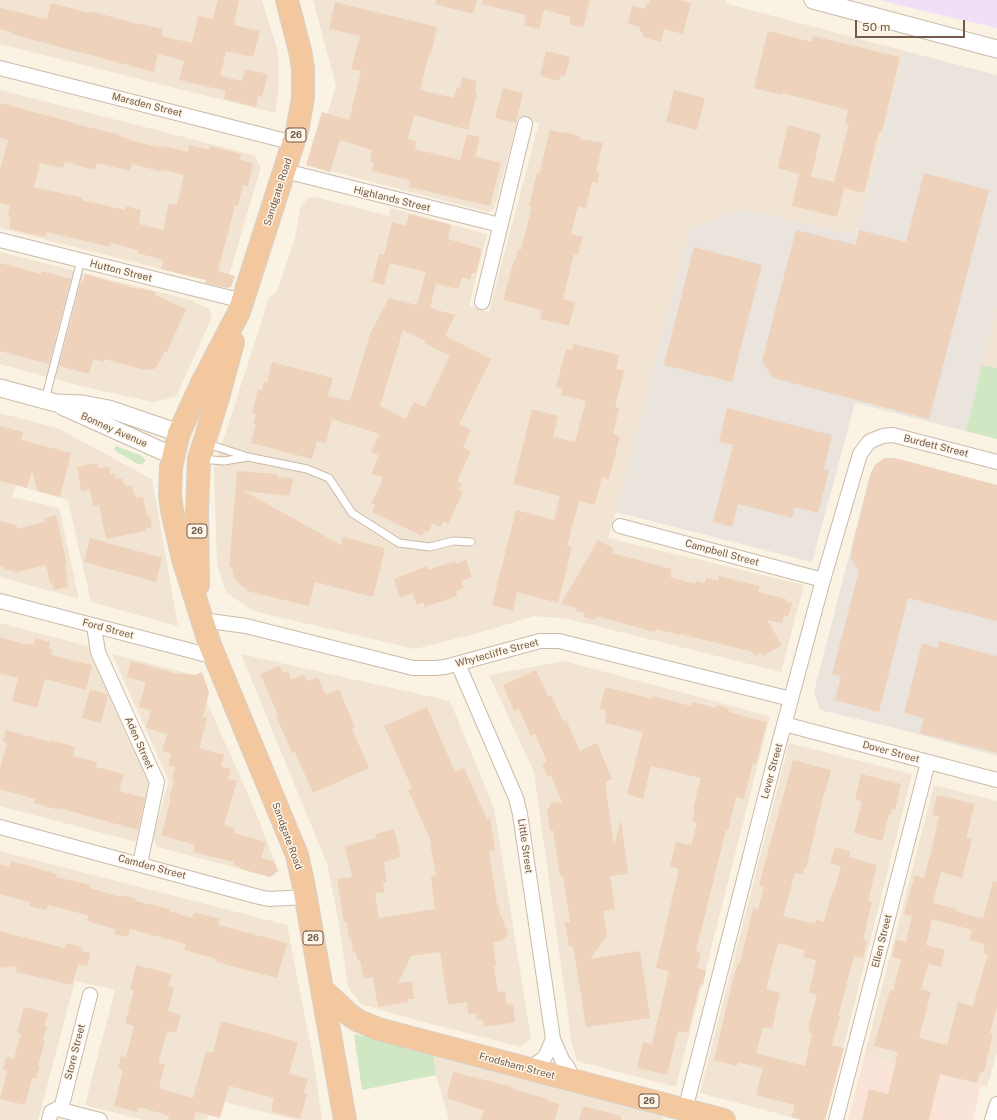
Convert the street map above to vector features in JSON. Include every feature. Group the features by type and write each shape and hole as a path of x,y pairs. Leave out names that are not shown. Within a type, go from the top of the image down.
{"highway":[{"name":"Sandgate Road","path":"201,615 196,511 201,451 225,374 241,306 285,172 301,115 304,83 300,51 286,0"},
{"name":"Sandgate Road","path":"241,306 202,383 180,433 173,454 170,481 172,511 183,559 215,657 297,855 306,897 345,1120"},
{"path":"180,433 201,451"},
{"path":"173,454 201,451"},
{"name":"Frodsham Street","path":"322,989 351,1016 368,1025 574,1081 676,1112 724,1120"}],"street":[{"path":"813,0 997,49"},
{"name":"Marsden Street","path":"0,68 294,142"},
{"path":"482,302 526,124"},
{"name":"Highlands Street","path":"285,172 500,225"},
{"name":"Hutton Street","path":"0,240 81,260 241,306"},
{"name":"Bonney Avenue","path":"0,388 51,401 82,404 108,409 180,433"},
{"name":"Bonney Avenue","path":"51,401 110,429 162,451 173,454"},
{"name":"Burdett Street","path":"874,439 892,435 997,462"},
{"name":"Lever Street","path":"676,1112 857,460 864,447 874,439"},
{"name":"Campbell Street","path":"620,526 823,580"},
{"name":"Ford Street","path":"0,601 215,657"},
{"name":"Whytecliffe Street","path":"201,615 413,668 435,668 458,664 540,641 559,641 791,699"},
{"name":"Aden Street","path":"94,626 96,644 100,658 157,782 140,864"},
{"name":"Little Street","path":"458,664 516,798 520,814 553,1039 563,1062 567,1066 574,1081"},
{"name":"Dover Street","path":"784,724 997,780"},
{"name":"Ellen Street","path":"836,1120 928,762"},
{"name":"Camden Street","path":"0,827 259,897 269,899 306,897"},
{"name":"Store Street","path":"61,1109 90,995"},
{"path":"528,1069 546,1056 553,1039"},
{"path":"992,1120 997,1104"},
{"path":"49,1120 53,1110 61,1109 100,1120"}],"lane":[{"path":"51,401 81,260"},
{"path":"201,451 224,461 248,457"},
{"path":"201,451 248,457 308,469 329,478 352,513 399,543 430,547 453,542 472,542"}],"shaded area":[{"path":"0,0 262,0 278,52 279,86 275,113 0,44"},
{"path":"313,0 725,0 728,4 905,51 856,235 744,209 668,317 608,538 804,585 781,672 568,619 534,616 482,632 415,649 253,611 226,592 217,565 214,469 269,298 277,291 295,238 300,208 308,198 315,197 389,216 391,208 487,234 469,306 489,312 539,123 518,118 494,209 488,212 311,166 336,86"},
{"path":"880,0 997,0 997,28 907,7"},
{"path":"905,51 997,75 997,307 966,431 855,403 812,562 616,512 690,228 744,209 856,235"},
{"path":"0,90 254,155 260,165 260,170 229,275 224,285 0,228"},
{"path":"0,252 191,300 209,309 212,317 176,397 152,402 85,387 0,364"},
{"path":"997,307 997,368 982,365"},
{"path":"0,413 57,428 152,479 178,626 91,602 68,500 16,485 12,497 59,508 79,599 0,577"},
{"path":"885,458 997,485 997,756 899,729 820,710 814,692 870,475 875,465"},
{"path":"0,623 91,647 149,782 148,797 136,842 0,806"},
{"path":"112,654 195,675 255,810 278,871 270,877 158,847 154,840 154,833 169,781"},
{"path":"241,654 450,701 494,808 531,1038 521,1047 361,1004 348,987 339,924 327,864"},
{"path":"564,661 770,716 676,1087 577,1061 572,1044 534,772 489,675"},
{"path":"789,743 912,774 825,1120 802,1120 700,1093"},
{"path":"934,785 997,801 997,1052 987,1087 865,1054"},
{"path":"0,851 287,925 314,1063 322,1120 296,1120 212,1099 207,1120 143,1120 85,1105 115,990 75,981 38,1120 0,1120"},
{"path":"865,1054 981,1085 973,1120 848,1120"},
{"path":"433,1055 663,1117 662,1120 449,1120 436,1075"}],"green space":[{"path":"982,365 997,368 997,439 966,431"},
{"path":"116,446 142,456 145,460 144,463 138,464 117,452 114,449"},
{"path":"354,1034 433,1055 436,1075 362,1090"}],"building":[{"path":"218,0 239,0 234,25 260,31 253,57 226,51 220,76 242,81 245,69 268,74 262,97 258,96 256,107 224,99 226,91 179,80 184,61 158,54 154,72 11,34 11,32 0,29 0,8 47,19 51,3 163,29 162,36 192,43 198,16 213,19"},
{"path":"436,0 477,0 473,14 435,4"},
{"path":"483,0 590,0 583,28 569,24 571,17 544,10 539,29 524,25 526,15 482,4"},
{"path":"650,0 679,0 691,3 683,34 664,29 661,42 642,37 643,32 640,32 640,27 628,24 632,6 645,9 647,2 649,3"},
{"path":"335,2 437,27 431,54 429,53 420,90 454,98 457,87 460,88 462,77 477,81 475,92 477,92 468,130 414,115 408,139 416,141 415,149 460,160 467,134 480,137 475,156 501,163 490,206 409,187 410,180 372,171 374,162 370,161 372,150 340,140 330,172 306,165 322,112 349,120 361,71 351,69 360,36 329,29"},
{"path":"768,31 812,42 813,36 900,57 882,132 879,131 864,193 844,188 837,217 792,206 799,174 778,168 788,125 821,134 811,177 834,182 849,124 845,123 848,110 783,93 782,95 754,88"},
{"path":"546,51 570,57 565,76 561,75 559,81 540,76"},
{"path":"503,88 523,93 516,123 495,118"},
{"path":"674,90 705,98 697,130 666,122"},
{"path":"0,103 121,135 121,137 129,140 163,148 164,146 188,152 189,145 209,150 210,146 241,154 240,160 253,163 248,186 243,185 238,206 235,205 218,271 235,276 231,287 227,288 205,283 206,280 161,269 164,260 137,253 138,250 111,243 110,247 47,232 46,237 9,229 11,217 8,216 10,206 0,203 0,170 8,140 0,138","holes":["65,162 95,170 97,163 130,171 132,164 163,172 163,170 184,175 177,205 169,203 163,230 139,224 141,210 126,206 125,210 82,200 83,198 34,187 40,163 63,168"]},
{"path":"550,130 580,136 580,139 603,143 596,171 599,171 598,183 592,182 586,208 578,206 571,234 583,237 578,255 574,254 563,299 575,302 569,326 540,319 542,310 503,300 518,249 521,250 532,206 529,206"},
{"path":"924,173 989,190 929,419 773,378 762,361 796,230 856,245 859,230 906,242"},
{"path":"409,214 451,225 448,239 482,249 476,273 472,273 470,280 462,277 458,289 436,284 430,308 455,315 445,336 491,359 459,424 471,430 463,447 471,451 457,481 462,484 459,490 463,492 448,524 443,521 440,527 433,523 428,532 425,531 422,536 372,512 375,505 371,503 381,485 382,477 371,474 379,456 371,451 379,434 332,419 326,443 317,441 312,459 251,443 256,424 253,424 256,414 252,413 258,389 262,390 264,382 267,383 272,362 333,378 328,396 350,401 370,334 389,298 417,305 426,272 390,263 384,285 372,282 379,254 384,255 392,222 406,226","holes":["403,330 426,341 424,343 450,356 425,407 414,402 406,419 380,406"]},
{"path":"694,247 762,265 732,382 664,365"},
{"path":"0,263 41,274 42,271 71,279 49,364 0,351"},
{"path":"85,274 141,290 141,288 156,292 155,295 186,309 167,352 165,351 154,369 145,370 104,359 103,362 93,359 89,374 59,366 81,281 83,282"},
{"path":"574,344 619,355 616,369 624,371 615,407 619,408 613,434 620,436 609,479 602,477 595,505 579,501 567,546 572,547 558,603 517,592 513,611 492,605 516,510 554,520 560,496 513,484 532,409 558,416 553,437 575,442 586,401 561,395 563,389 556,387 566,349 572,350"},
{"path":"727,408 832,435 824,469 829,470 818,513 795,507 792,518 738,504 732,527 713,522 733,445 719,442"},
{"path":"0,426 23,432 21,440 71,453 60,497 37,491 32,470 27,488 0,481"},
{"path":"885,458 895,458 997,485 997,621 908,598 879,712 835,700 841,676 832,674 859,571 851,558 852,548 870,475 875,465"},
{"path":"97,463 99,468 109,467 110,474 115,474 116,479 122,478 123,484 126,484 126,486 132,485 134,496 136,495 136,498 143,497 147,516 150,516 152,527 146,528 146,531 106,539 99,505 93,506 90,489 81,491 77,467"},
{"path":"237,471 277,474 277,477 294,478 289,496 244,491 341,545 343,537 385,548 373,597 315,582 309,606 247,591 247,589 239,584 234,577 232,567 229,567"},
{"path":"56,515 67,565 65,565 68,587 54,590 52,583 50,583 46,565 16,572 4,569 0,566 0,521 17,525 16,529 45,522 44,518"},
{"path":"90,538 162,558 156,582 84,562"},
{"path":"598,540 614,549 612,553 672,569 670,577 695,584 696,581 705,583 706,578 718,581 719,576 760,586 758,592 786,599 785,601 792,603 788,617 784,616 782,623 767,620 782,645 763,656 761,652 755,656 753,652 680,634 656,629 655,632 596,616 595,620 584,617 585,613 576,611 577,608 561,604"},
{"path":"466,560 472,577 461,581 464,588 456,591 457,596 425,607 423,602 417,605 413,593 400,598 394,579 427,566 428,570 455,561 456,564"},
{"path":"0,637 27,645 28,643 34,645 35,638 50,642 49,649 53,650 51,655 92,665 86,690 45,679 37,708 12,701 18,678 0,674"},
{"path":"939,641 997,656 997,753 920,733 924,718 904,713 922,643 938,648"},
{"path":"131,661 174,673 195,675 202,672 209,692 203,717 207,718 199,748 224,755 221,766 231,769 228,779 237,781 224,825 235,828 234,833 266,842 261,858 274,861 278,871 270,877 240,869 241,867 233,865 234,862 193,852 195,845 161,835 171,799 169,798 174,780 172,779 175,767 168,765 171,754 162,751 167,734 146,728 151,710 139,707 146,682 127,677"},
{"path":"279,666 283,673 288,671 291,680 304,674 307,681 318,677 326,695 339,689 355,727 352,729 369,768 313,793 295,752 292,753 276,716 278,715 260,674"},
{"path":"536,670 548,696 551,695 563,721 566,720 580,751 597,743 612,779 605,782 614,845 621,820 628,874 610,876 615,909 603,911 607,936 590,959 640,951 650,1018 586,1027 573,946 569,947 565,922 570,922 563,876 560,876 553,830 550,830 547,809 550,808 550,803 562,802 551,775 548,777 542,764 547,762 535,734 531,736 519,709 514,711 503,685"},
{"path":"605,687 652,699 652,696 691,706 692,702 716,708 717,705 729,709 728,712 767,722 756,764 753,763 744,799 736,797 728,831 726,830 696,951 701,953 697,968 706,971 703,985 700,984 688,1033 678,1031 667,1075 637,1068 643,1042 652,1044 669,971 656,968 679,869 670,866 676,842 691,845 697,823 692,822 695,809 693,809 701,778 651,766 643,799 627,794 643,732 605,723 606,711 600,709"},
{"path":"90,689 108,695 101,723 82,718"},
{"path":"427,707 455,772 464,768 487,819 490,817 495,850 489,851 497,904 508,934 500,941 493,942 496,965 494,966 498,992 505,991 507,1005 513,1004 515,1022 484,1027 483,1019 477,1020 476,1013 468,1014 467,1002 448,1005 440,952 411,956 398,983 412,981 414,999 408,999 409,1002 378,1007 373,977 364,979 360,960 357,960 356,953 353,953 347,922 344,922 337,879 352,877 345,846 376,838 375,834 394,829 401,857 384,862 387,882 383,883 384,892 375,893 379,918 435,909 431,877 436,876 430,843 432,843 408,790 412,788 384,726"},
{"path":"6,730 75,747 73,756 97,762 96,767 124,774 119,791 145,798 138,830 59,808 59,810 34,803 35,799 0,789 0,768 7,743 3,742"},
{"path":"793,760 831,770 806,869 804,868 803,875 795,873 783,916 815,924 816,920 824,922 841,866 830,863 835,847 850,851 849,857 877,865 868,901 872,902 863,940 867,941 863,958 854,956 832,1045 844,1048 825,1120 802,1120 791,1117 795,1105 756,1095 763,1068 738,1062 737,1066 714,1060 733,979 738,963 740,963 753,908 758,909 764,887 759,885","holes":["778,943 805,950 803,957 816,960 809,993 817,995 808,1029 810,1029 809,1033 812,1034 805,1066 756,1053 763,1027 772,1029 780,993 766,989"]},
{"path":"861,774 901,784 895,810 892,809 891,815 889,814 882,841 854,833 862,801 855,800"},
{"path":"937,795 975,804 966,838 972,839 962,878 941,872 933,903 957,909 956,911 983,919 993,881 997,882 997,1007 990,1033 993,1034 984,1072 980,1072 977,1083 940,1074 929,1120 862,1120 869,1089 888,1094 898,1052 874,1046 890,990 893,991 901,959 892,957 896,940 906,942 912,916 904,914 915,875 924,878 932,848 939,816 932,815","holes":["932,919 972,930 969,940 985,944 983,953 988,954 973,1006 958,1002 947,1045 919,1038 931,992 921,989 928,964 941,967 945,950 926,945"]},
{"path":"11,861 57,874 56,877 90,885 89,888 121,897 122,895 136,899 135,901 170,909 169,911 192,918 194,912 220,919 218,925 287,943 277,978 216,962 217,959 184,950 186,944 130,929 128,937 114,934 115,929 87,921 87,915 48,905 46,910 29,906 30,902 0,894 0,864 9,867"},
{"path":"0,931 64,948 66,943 82,947 81,951 91,953 87,966 78,964 72,985 16,972 17,966 0,968"},
{"path":"136,965 172,974 168,986 174,988 168,1011 181,1015 176,1033 167,1031 158,1063 165,1064 159,1088 193,1098 206,1051 213,1053 221,1021 298,1042 289,1074 308,1079 304,1093 307,1094 300,1119 271,1111 274,1098 229,1086 220,1118 196,1112 194,1120 168,1120 170,1116 139,1107 137,1112 114,1106 123,1070 118,1068 121,1056 126,1057 134,1026 125,1023 134,991 130,990"},
{"path":"24,1007 48,1013 44,1026 47,1027 38,1066 40,1066 36,1079 32,1078 25,1105 0,1099 7,1071 3,1070 6,1057 14,1059 21,1034 17,1033"},
{"path":"453,1072 513,1087 513,1089 559,1104 555,1120 481,1120 484,1110 448,1099 449,1097 447,1096"},
{"path":"583,1106 621,1116 621,1120 579,1120"}]}
